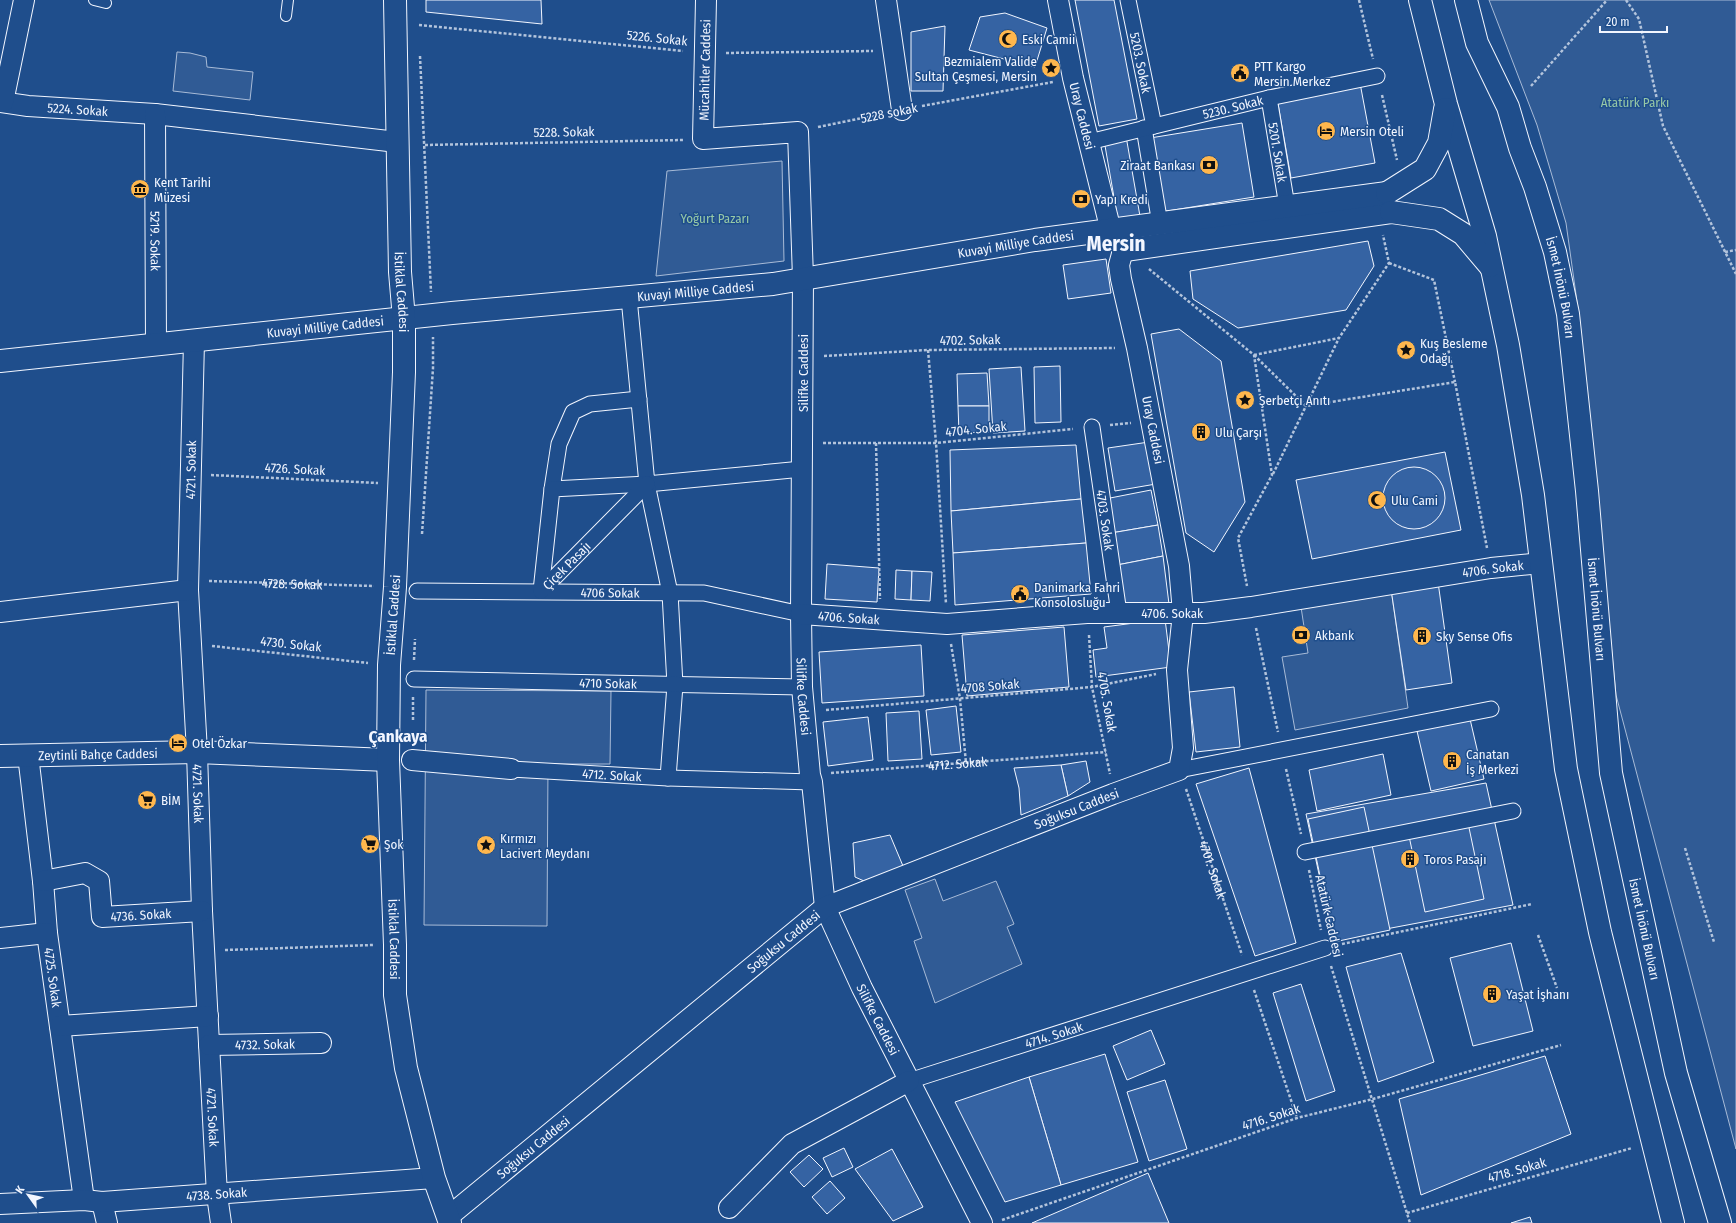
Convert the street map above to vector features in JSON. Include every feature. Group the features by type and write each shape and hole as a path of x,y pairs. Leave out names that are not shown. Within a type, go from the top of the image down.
{"main road":[{"name":"İstiklal Caddesi","path":"395,0 400,272 404,319 404,372 395,587 389,665 388,760 395,945 395,995 406,1068 434,1178 449,1220"},
{"path":"1420,0 1446,104 1485,236 1492,267 1508,345 1534,495 1566,769 1600,932 1673,1223"},
{"name":"İsmet İnönü Bulvarı","path":"1466,0 1477,42 1508,107 1520,148 1535,187 1555,252 1566,306 1587,491 1611,773 1676,1072 1720,1223"},
{"path":"1386,206 1424,169 1439,143 1446,104"},
{"name":"Kuvayi Milliye Caddesi","path":"0,361 432,316 773,284 1035,240 1287,206 1386,206"},
{"path":"1125,250 1386,206 1438,219 1463,234 1492,267"},
{"name":"Zeytinli Bahçe Caddesi","path":"0,756 197,752 388,760"}],"street":[{"path":"1,102 24,0"},
{"name":"Mücahitler Caddesi","path":"703,140 706,0"},
{"path":"886,0 902,110"},
{"name":"Uray Caddesi","path":"1058,0 1073,78 1110,231"},
{"name":"5203. Sokak","path":"1128,0 1149,127 1160,224"},
{"name":"5230. Sokak","path":"1089,142 1269,98 1377,76"},
{"name":"5201. Sokak","path":"1269,98 1287,206"},
{"name":"5224. Sokak","path":"1,102 155,114 397,142"},
{"name":"5219. Sokak","path":"155,114 156,344"},
{"path":"703,140 798,132"},
{"name":"Silifke Caddesi","path":"798,132 803,278 802,687 803,712 826,906 862,988 909,1081 990,1222"},
{"path":"1110,231 1125,250"},
{"name":"Uray Caddesi","path":"1125,250 1122,254 1119,265 1137,348 1179,566 1183,613"},
{"path":"629,298 647,484 670,593 675,685 668,778"},
{"name":"4721. Sokak","path":"194,341 188,585 197,752 204,951 217,1195 221,1223"},
{"name":"Çiçek Pasajı","path":"541,591 552,489 559,444 573,412 590,404 638,399"},
{"name":"4703. Sokak","path":"1092,427 1119,613"},
{"path":"552,489 647,484 802,469"},
{"name":"Çiçek Pasajı","path":"541,591 647,484"},
{"name":"4706. Sokak","path":"801,614 947,624 1087,613 1204,613 1251,607 1491,568 1541,563"},
{"path":"0,612 188,585"},
{"name":"4706 Sokak","path":"417,591 704,593 801,614"},
{"path":"1183,613 1177,670 1183,748 1179,770 1491,709"},
{"name":"4710 Sokak","path":"414,679 802,687"},
{"name":"4725. Sokak","path":"28,755 43,881 47,933 60,1026 93,1201 107,1223"},
{"name":"4712. Sokak","path":"412,760 511,769 668,778 811,778"},
{"name":"Soğuksu Caddesi","path":"449,1220 826,906 1113,794 1179,770"},
{"path":"1304,852 1513,811"},
{"name":"4736. Sokak","path":"43,881 85,873 99,881 102,917 202,911"},
{"path":"0,938 47,933"},
{"name":"4714. Sokak","path":"729,1208 792,1144 909,1081 1325,948"},
{"path":"60,1026 208,1016"},
{"name":"4732. Sokak","path":"209,1045 321,1043"},
{"name":"4738. Sokak","path":"0,1204 217,1195 434,1178"}],"lane":[{"path":"94,0 106,3"},
{"path":"286,16 288,0"}],"path":[{"path":"1359,0 1398,162 1386,206 1389,264 1434,280 1491,568"},
{"path":"1531,86 1607,0"},
{"path":"1626,0 1639,19 1663,126 1736,274"},
{"path":"419,19 419,33"},
{"name":"5226. Sokak","path":"419,25 706,53 894,51"},
{"path":"420,49 434,368 421,535"},
{"name":"5228 sokak","path":"798,132 830,124 1073,78"},
{"name":"5228. Sokak","path":"425,145 703,140"},
{"path":"1125,250 1254,355 1306,406 1455,382"},
{"path":"1725,252 1736,250"},
{"name":"Atatürk Caddesi","path":"1389,264 1339,338 1272,475 1238,538 1251,607 1325,948 1373,1099 1410,1223"},
{"path":"1254,355 1339,338"},
{"name":"4702. Sokak","path":"803,357 928,350 1137,348"},
{"path":"928,350 936,443"},
{"path":"1254,355 1272,475"},
{"name":"4704. Sokak","path":"802,443 936,443 1151,421"},
{"path":"876,443 880,620"},
{"name":"4726. Sokak","path":"191,474 399,484"},
{"name":"4728. Sokak","path":"188,585 395,587"},
{"name":"4705. Sokak","path":"1087,613 1092,687 1106,752 1113,794"},
{"name":"İstiklal Caddesi","path":"413,723 416,635"},
{"name":"4730. Sokak","path":"191,643 389,665"},
{"name":"4708 Sokak","path":"803,712 1092,687 1177,670"},
{"name":"4712. Sokak","path":"811,778 1106,752"},
{"name":"4701. Sokak","path":"1179,770 1297,1118"},
{"path":"1685,848 1714,942"},
{"path":"1325,948 1532,904"},
{"path":"1538,935 1557,988"},
{"path":"204,951 395,945"},
{"name":"4716. Sokak","path":"990,1222 1297,1118 1373,1099 1561,1045"},
{"name":"4718. Sokak","path":"1407,1213 1633,1148"}],"shaded area":[{"name":"Atatürk Parkı","path":"1489,0 1736,0 1736,1149 1616,695 1580,323 1566,223 1537,125"},
{"path":"177,52 190,53 206,57 207,67 253,72 250,100 173,91"},
{"name":"Yoğurt Pazarı","path":"782,161 784,261 656,276 667,171"},
{"path":"1391,589 1408,708 1295,730 1282,657 1308,653 1301,607"},
{"name":"Kırmızı Lacivert Meydanı","path":"426,690 611,691 610,764 548,764 547,926 424,925"},
{"path":"935,879 943,901 996,881 1014,924 1007,927 1022,964 935,1003 914,941 922,938 905,890"}],"building":[{"path":"426,0 541,0 542,24 426,12"},
{"path":"1075,0 1114,0 1137,119 1099,126"},
{"name":"Eski Camii","path":"1005,13 1047,28 1035,67 969,50 980,17"},
{"path":"945,26 943,91 911,91 911,32"},
{"name":"Mersin Oteli","path":"1360,83 1375,163 1291,178 1277,98"},
{"path":"1242,123 1254,197 1161,212 1150,138"},
{"path":"1126,136 1141,222 1119,226 1104,140"},
{"path":"1368,241 1374,266 1346,310 1238,328 1193,299 1190,271"},
{"path":"1106,259 1111,293 1068,299 1063,265"},
{"name":"Ulu Çarşı","path":"1179,329 1221,361 1245,502 1214,552 1186,533 1151,334"},
{"path":"1060,366 1061,422 1035,423 1034,367"},
{"path":"1021,367 1025,431 993,433 989,369"},
{"path":"987,373 989,406 958,406 957,374"},
{"path":"958,406 989,406 989,432 959,433"},
{"path":"1149,442 1156,484 1115,491 1108,448"},
{"path":"1076,445 1081,499 951,511 950,450"},
{"name":"Ulu Cami","path":"1445,452 1461,530 1312,559 1296,480"},
{"path":"1408,467 1420,467 1436,476 1443,486 1445,498 1443,510 1436,520 1420,529 1408,529 1397,524 1388,515 1383,504 1383,492 1388,481 1397,472"},
{"path":"1151,490 1158,525 1111,533 1105,499"},
{"path":"1081,499 1086,543 953,553 951,511"},
{"path":"1158,525 1163,556 1117,565 1111,533"},
{"path":"1086,543 1091,594 955,605 953,553"},
{"path":"1163,556 1169,604 1123,610 1117,565"},
{"path":"827,564 879,568 877,602 825,599"},
{"path":"896,570 912,571 911,600 895,599"},
{"path":"912,571 932,572 930,601 911,600"},
{"name":"Sky Sense Ofis","path":"1438,582 1452,683 1406,690 1391,589"},
{"path":"1165,619 1171,667 1096,677 1093,650 1107,648 1104,627"},
{"path":"1064,627 1069,687 967,696 962,635"},
{"path":"921,645 924,696 822,703 819,652"},
{"path":"1234,687 1240,747 1196,752 1189,692"},
{"path":"956,706 961,752 931,755 926,710"},
{"path":"919,711 922,759 888,761 886,713"},
{"path":"868,717 873,760 828,766 823,722"},
{"name":"Canatan İş Merkezi","path":"1470,719 1484,779 1431,791 1417,731"},
{"path":"1383,754 1391,795 1317,811 1309,770"},
{"path":"1086,761 1090,782 1068,796 1061,765"},
{"path":"1061,765 1068,796 1021,815 1019,788 1014,768"},
{"path":"1249,768 1296,943 1255,956 1196,784"},
{"name":"Toros Pasajı","path":"1486,783 1513,905 1333,939 1306,814"},
{"path":"1364,807 1390,930 1334,942 1308,819"},
{"path":"1468,823 1484,899 1425,912 1409,836"},
{"path":"890,835 903,866 864,881 855,877 853,843"},
{"name":"Yaşat İşhanı","path":"1511,943 1533,1031 1473,1046 1450,958"},
{"path":"1401,953 1434,1062 1378,1082 1346,967"},
{"path":"1301,984 1335,1091 1306,1101 1273,993"},
{"path":"1151,1030 1165,1064 1127,1080 1113,1046"},
{"path":"1105,1054 1138,1162 1061,1185 1029,1077"},
{"path":"1545,1056 1571,1134 1421,1195 1399,1099"},
{"path":"1029,1077 1061,1185 1005,1202 955,1102"},
{"path":"1165,1080 1187,1149 1149,1161 1127,1092"},
{"path":"844,1148 853,1167 832,1177 823,1158"},
{"path":"892,1149 923,1207 893,1221 855,1169"},
{"path":"809,1155 823,1169 804,1187 790,1172"},
{"path":"1148,1173 1169,1223 1032,1223"},
{"path":"830,1181 845,1198 827,1214 812,1197"},
{"path":"1530,1217 1532,1223 1511,1223"}],"place":[{"name":"Eski Camii","path":"1008,39"},
{"name":"Bezmialem Valide Sultan Çeşmesi, Mersin","path":"1051,68"},
{"name":"PTT Kargo Mersin Merkez","path":"1240,73"},
{"name":"Mersin Oteli","path":"1326,131"},
{"name":"Ziraat Bankası","path":"1209,165"},
{"name":"Kent Tarihi Müzesi","path":"140,189"},
{"name":"Yapı Kredi","path":"1081,199"},
{"name":"Kuş Besleme Odağı","path":"1406,350"},
{"name":"Şerbetçi Anıtı","path":"1245,400"},
{"name":"Ulu Çarşı","path":"1201,432"},
{"name":"Ulu Cami","path":"1377,500"},
{"name":"Danimarka Fahri Konsolosluğu","path":"1020,594"},
{"name":"Akbank","path":"1301,635"},
{"name":"Sky Sense Ofis","path":"1422,636"},
{"name":"Otel Özkar","path":"178,743"},
{"name":"Canatan İş Merkezi","path":"1452,761"},
{"name":"BİM","path":"147,800"},
{"name":"Şok","path":"370,844"},
{"name":"Kırmızı Lacivert Meydanı","path":"486,845"},
{"name":"Toros Pasajı","path":"1410,859"},
{"name":"Yaşat İşhanı","path":"1492,994"}],"district":[{"name":"Mersin","path":"1116,244"},
{"name":"Çankaya","path":"398,736"}]}
